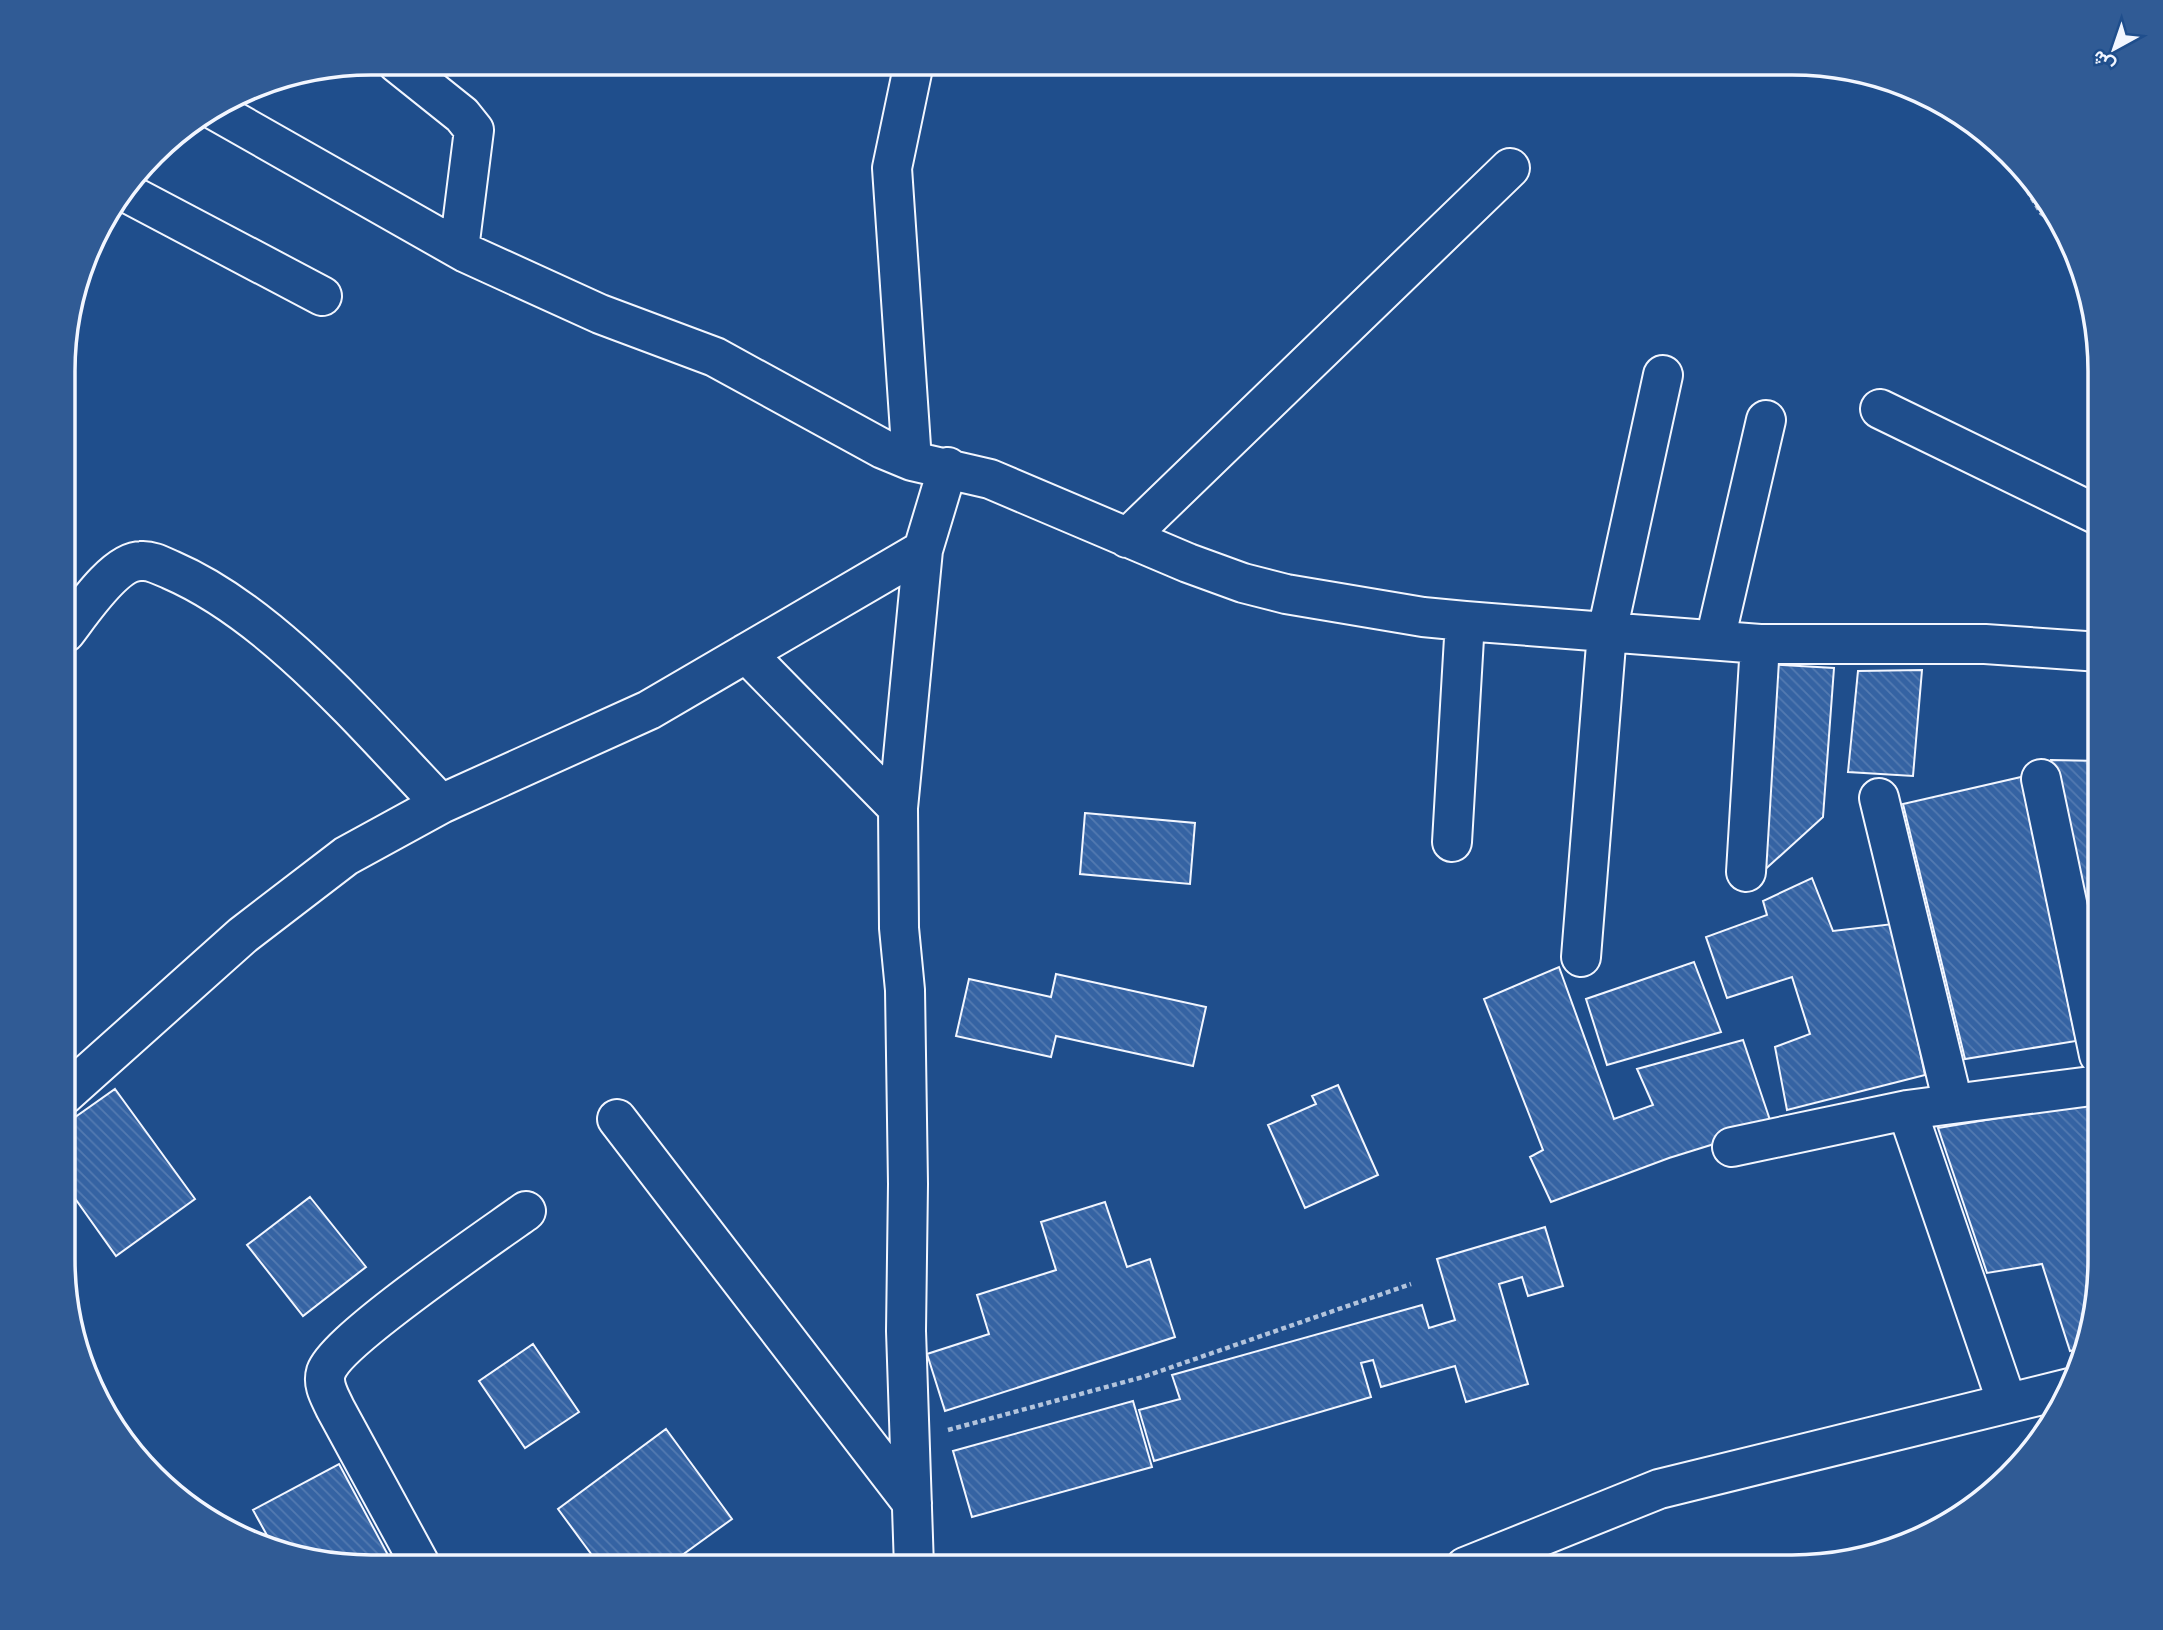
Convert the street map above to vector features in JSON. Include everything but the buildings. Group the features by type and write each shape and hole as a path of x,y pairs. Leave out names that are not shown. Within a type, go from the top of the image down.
{"street":[{"path":"412,75 462,115 474,130 459,249"},
{"path":"911,75 892,168 930,464 898,808 899,928 905,990 908,1184 905,1331 914,1555"},
{"path":"223,115 459,249 600,314 715,357 841,429 930,464 990,479 1210,571 1286,594 1423,617 1760,644 1985,644 2088,651"},
{"path":"1127,538 1510,167"},
{"path":"133,196 322,296"},
{"path":"1581,957 1607,632 1663,374"},
{"path":"1880,409 2088,510"},
{"path":"1715,640 1766,420"},
{"path":"75,1085 173,996 303,887 346,856 441,803 649,709 923,550"},
{"path":"75,620 105,583 132,563 141,561 156,564 190,579 274,636 441,803"},
{"path":"1452,842 1465,621"},
{"path":"1746,872 1760,644"},
{"path":"746,653 898,808"},
{"path":"2041,779 2088,1003"},
{"path":"1880,798 1953,1103"},
{"path":"1732,1147 1907,1110 2088,1086"},
{"path":"1907,1110 2007,1403"},
{"path":"617,1119 912,1503"},
{"path":"415,1555 335,1408 325,1386 327,1370 336,1356 361,1333 526,1211"},
{"path":"1495,1555 1659,1489 2056,1391"}],"path":[{"path":"2033,199 2042,214"},
{"path":"910,1440 1143,1377 1411,1284"}]}
